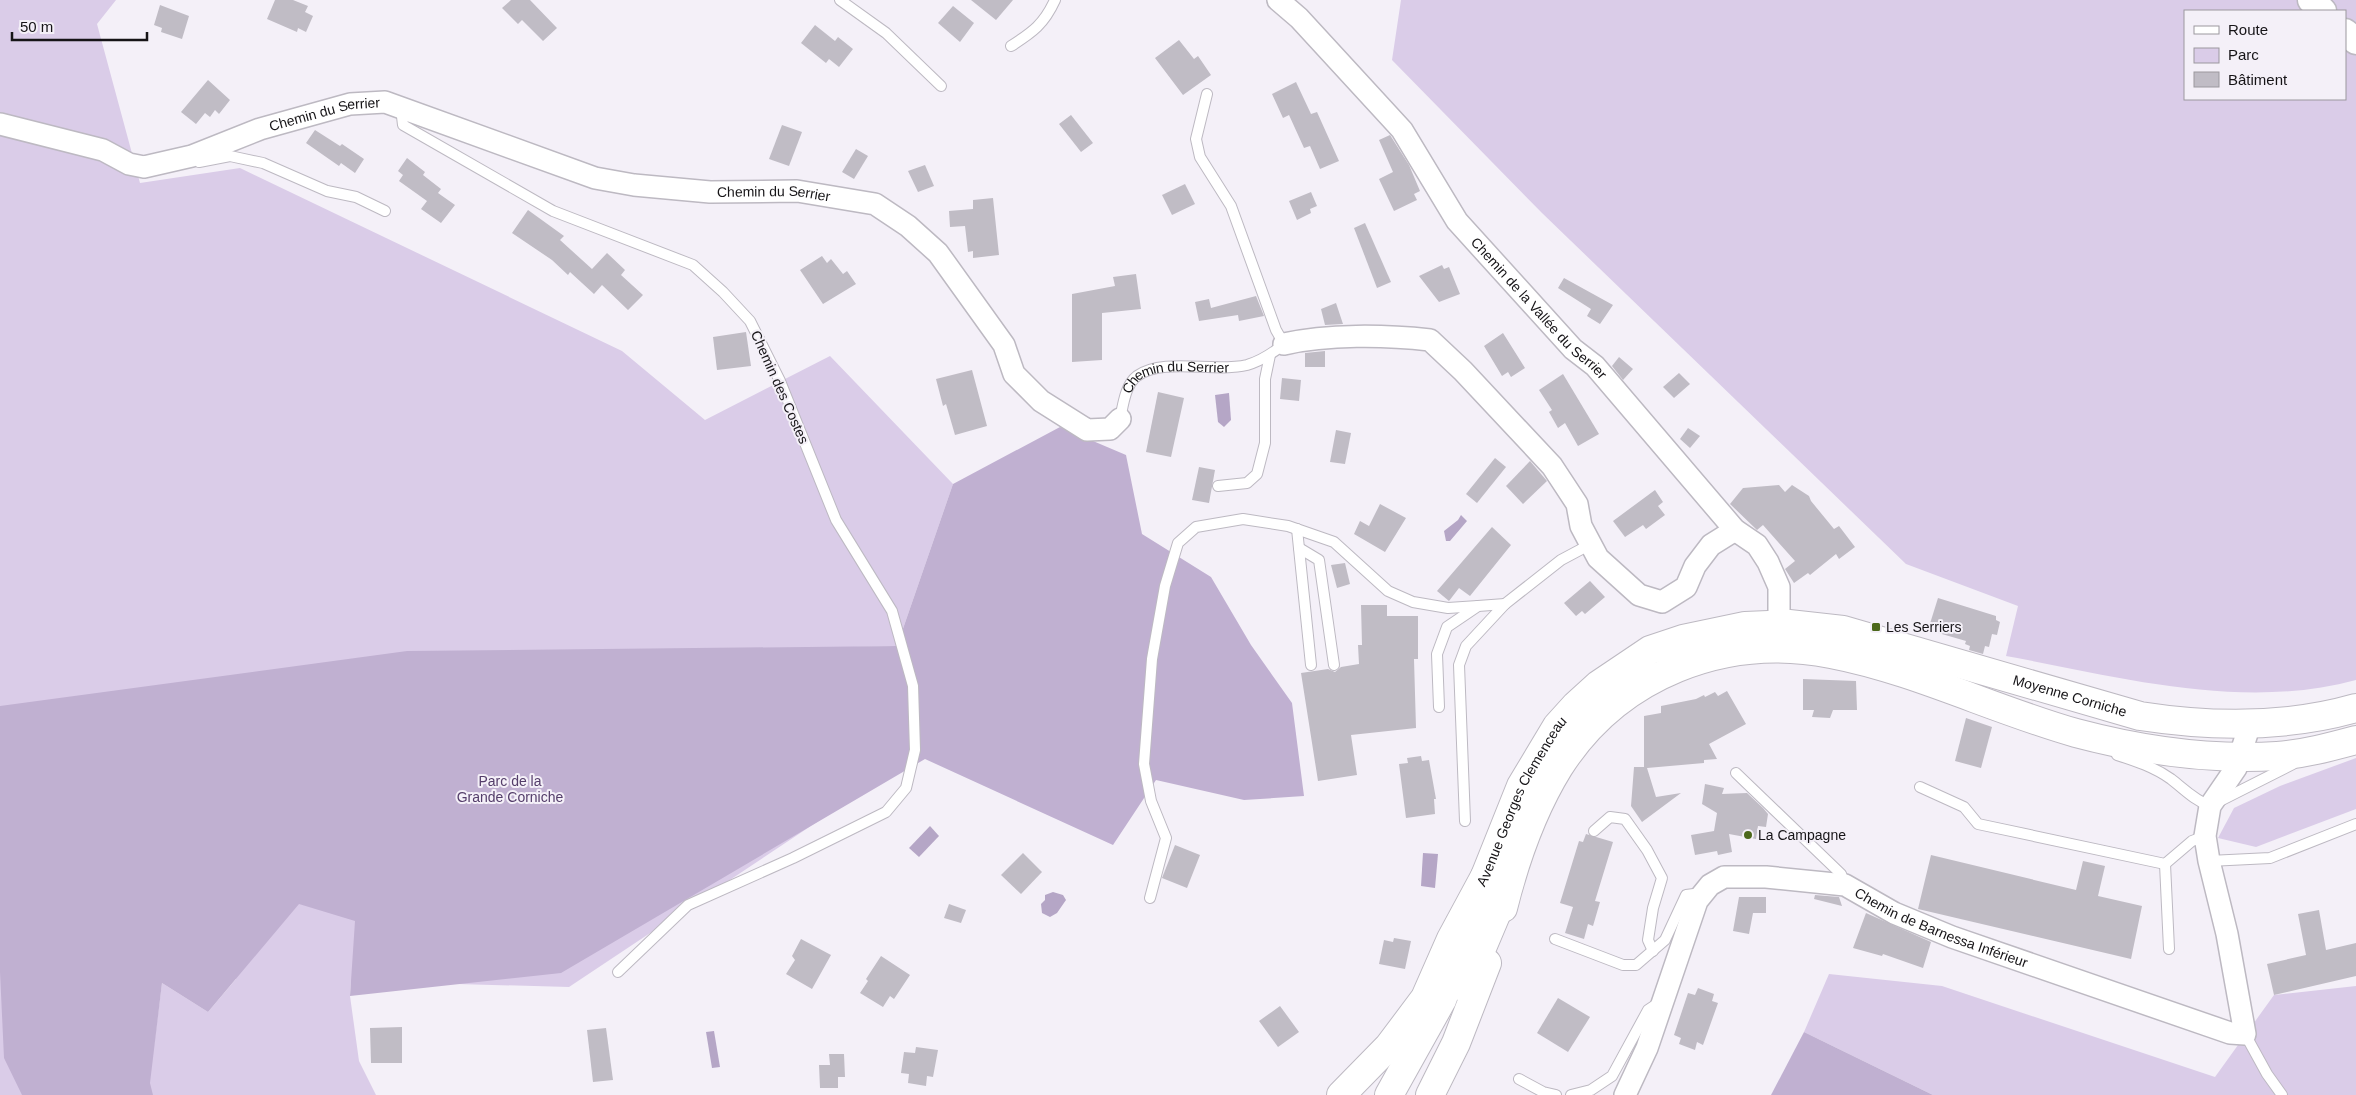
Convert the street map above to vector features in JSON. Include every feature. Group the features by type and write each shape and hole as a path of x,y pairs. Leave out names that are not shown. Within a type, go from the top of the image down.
{"main road":[{"name":"Moyenne Corniche","path":"1784,624 1842,630 2140,716 2202,723 2250,724 2306,719 2356,708"},
{"name":"Avenue Georges Clemenceau","path":"1430,1095 1470,1009 1495,941 1497,880 1521,786 1557,726 1576,704 1598,685 1650,650 1713,632 1745,626 1784,624"},
{"name":"Avenue Georges Clemenceau","path":"1341,1095 1389,1046 1425,998 1451,939 1497,880 1560,766 1579,741 1619,700 1663,673 1694,661 1746,650 1787,649 1831,654 1984,701 2060,728"},
{"path":"2060,728 2152,749 2196,754 2277,756 2323,749 2356,740"},
{"path":"1389,1095 1442,1000 1462,947 1497,880"},
{"path":"1408,1095 1448,1024 1497,880"}],"street":[{"name":"Chemin de la Vallée du Serrier","path":"1278,0 1299,18 1402,130 1457,221 1573,348 1594,366 1735,530 1757,546 1768,562 1779,587 1784,624"},
{"path":"2311,0 2322,10"},
{"path":"2346,33 2356,41"},
{"name":"Chemin du Serrier","path":"0,124 103,150 129,164 144,167 186,157 260,129 350,104 385,102 596,178 634,186 710,192 797,191 875,204 908,226 938,253 1004,345 1014,374 1041,401 1087,430 1110,429 1120,419"},
{"name":"Chemin du Serrier","path":"1277,349 1303,340 1347,338 1430,340 1463,371 1552,466 1577,504 1581,526 1591,544"},
{"path":"1591,544 1598,558 1639,595 1662,602 1686,587 1695,566 1711,544 1735,530"},
{"path":"2245,1034 2227,934 2209,861 2205,836 2210,806 2236,768 2250,724"},
{"name":"Chemin de Barnessa Inférieur","path":"1625,1095 1647,1048 1697,901 1710,885 1724,878 1766,877 1845,885 1894,913 1952,937 2230,1033 2245,1034"}],"lane":[{"path":"840,0 886,32 941,86"},
{"path":"1011,46 1038,28 1049,14 1055,0"},
{"path":"1207,94 1196,139 1200,157 1230,206 1276,330 1277,349 1265,379 1265,443 1257,474 1247,483 1218,486"},
{"name":"Chemin des Costes","path":"401,108 403,125 553,211 693,265 750,320 780,381 836,520 892,611 913,686 916,750 906,788 886,812 793,858 688,905 618,972"},
{"path":"186,157 192,163 230,156 263,163 327,191 356,197 385,211"},
{"name":"Chemin du Serrier","path":"1120,419 1128,388 1136,377 1157,367 1219,368 1248,365 1277,349"},
{"path":"1150,898 1166,838 1151,801 1144,764 1152,659 1165,586 1178,544 1196,527 1243,519 1298,529 1334,542 1388,591 1413,602 1448,608 1505,604"},
{"path":"1298,529 1310,665"},
{"path":"1464,821 1459,665 1466,646 1505,604 1561,560 1591,544"},
{"path":"1299,548 1319,560 1334,665"},
{"path":"1439,707 1437,654 1447,627 1478,606"},
{"path":"2060,728 2104,751 2145,764 2160,771 2194,798 2210,806 2323,749"},
{"path":"1736,773 1841,874 1845,885"},
{"path":"1920,787 1964,807 1978,824 2165,864"},
{"path":"1594,831 1610,818 1625,819 1648,850 1662,878 1653,908 1648,940 1653,951"},
{"path":"2209,861 2270,858 2356,824"},
{"path":"2165,864 2192,841 2205,836"},
{"path":"2165,864 2170,949"},
{"path":"1555,939 1623,965 1636,965 1666,940 1686,895 1703,893"},
{"path":"1571,1095 1591,1090 1612,1076 1648,1010 1663,1000"},
{"path":"2245,1034 2267,1074 2282,1095"},
{"path":"1519,1079 1543,1092 1556,1095"}],"green space":[{"path":"0,0 116,0 97,24 140,183 240,168 622,351 705,420 830,356 953,484 897,646 853,647 880,780 569,987 351,981 350,996 359,1061 376,1095 0,1095","holes":["136,976 236,979 208,1012 162,983 154,1045"]},
{"path":"1401,0 2356,0 2356,680 2313,689 2225,692 2137,681 2006,656 2018,606 1906,564 1542,213 1392,60"},
{"name":"Parc de la Grande Corniche","path":"1060,427 1126,455 1142,534 1211,577 1251,645 1292,703 1304,796 1244,800 1156,780 1113,845 925,759 561,973 350,996 355,921 299,904 208,1012 162,983 150,1083 153,1095 22,1095 4,1058 0,972 0,706 407,651 897,646 953,484"},
{"path":"2356,758 2356,809 2256,847 2218,838 2234,808 2280,786"},
{"path":"1829,974 1942,986 2215,1077 2274,995 2356,986 2356,1095 1933,1095 1804,1032"},
{"path":"1804,1032 1933,1095 1771,1095"}],"shaded area":[{"path":"1229,393 1231,420 1224,427 1218,422 1215,395"},
{"path":"1461,515 1467,521 1450,541 1446,541 1444,531 1458,520"},
{"path":"930,826 939,836 919,857 909,848"},
{"path":"1423,853 1438,854 1435,888 1421,886"},
{"path":"1053,892 1063,895 1066,900 1057,913 1050,917 1042,913 1041,904 1045,900 1045,895"},
{"path":"714,1031 720,1067 712,1068 706,1032"}],"building":[{"path":"275,0 293,0 308,6 305,12 313,16 306,32 298,28 297,32 267,19"},
{"path":"511,0 530,0 557,28 543,41 522,20 518,24 502,8"},
{"path":"971,0 1013,0 996,20"},
{"path":"160,5 189,16 182,39 161,32 162,28 154,25"},
{"path":"953,6 974,23 960,42 938,23"},
{"path":"815,25 835,41 838,37 853,49 839,67 829,59 826,63 801,43"},
{"path":"1179,40 1194,59 1198,56 1211,75 1183,95 1155,58"},
{"path":"208,80 230,100 219,114 215,110 210,117 205,113 196,124 181,112"},
{"path":"1296,82 1311,114 1317,112 1339,161 1320,169 1310,146 1304,148 1289,115 1283,118 1272,94"},
{"path":"1071,115 1093,143 1081,152 1059,124"},
{"path":"782,125 802,132 789,166 769,159"},
{"path":"315,130 340,146 342,144 364,159 355,173 341,163 339,166 306,143"},
{"path":"1390,135 1409,165 1420,191 1414,194 1417,200 1394,211 1379,179 1393,172 1379,140"},
{"path":"856,149 868,156 854,179 842,172"},
{"path":"407,158 425,172 423,175 441,189 438,193 455,205 441,223 421,209 427,201 399,181 403,175 398,171"},
{"path":"925,165 934,186 918,192 908,171"},
{"path":"1185,184 1195,204 1172,215 1162,195"},
{"path":"1311,192 1317,206 1310,209 1311,213 1297,220 1289,201"},
{"path":"993,198 999,255 973,258 973,251 968,252 965,226 950,227 949,211 973,209 973,200"},
{"path":"528,210 564,236 560,240 592,269 607,253 625,270 621,275 643,295 628,310 602,285 594,294 570,272 568,275 552,260 512,233"},
{"path":"1365,223 1391,282 1377,288 1354,228"},
{"path":"822,256 827,263 831,259 843,274 847,271 856,284 823,304 800,270"},
{"path":"1442,265 1444,269 1449,267 1460,294 1439,302 1419,276"},
{"path":"1136,274 1141,309 1102,313 1102,360 1072,362 1072,294 1115,286 1113,277"},
{"path":"1564,278 1613,305 1600,324 1587,316 1591,309 1558,288"},
{"path":"1256,296 1264,316 1239,321 1238,315 1199,321 1195,302 1209,299 1211,308"},
{"path":"1336,303 1343,324 1325,325 1321,309"},
{"path":"746,332 751,366 717,370 713,337"},
{"path":"1503,333 1525,368 1511,377 1508,372 1502,376 1484,346"},
{"path":"1325,351 1325,367 1305,367 1305,353"},
{"path":"1619,357 1633,369 1623,380 1612,366"},
{"path":"972,370 987,426 955,435 946,404 943,406 936,379"},
{"path":"1679,373 1690,384 1674,398 1663,387"},
{"path":"1563,374 1599,434 1578,446 1565,423 1558,428 1549,412 1552,410 1539,390"},
{"path":"1282,378 1301,380 1299,401 1280,399"},
{"path":"1158,392 1184,398 1171,457 1146,452"},
{"path":"1688,428 1700,436 1690,448 1680,439"},
{"path":"1336,430 1351,433 1345,464 1330,462"},
{"path":"1495,458 1506,467 1477,503 1466,494"},
{"path":"1530,461 1547,481 1523,504 1506,486"},
{"path":"1199,467 1215,470 1209,503 1192,500"},
{"path":"1779,485 1785,492 1792,485 1809,496 1834,529 1839,526 1855,547 1839,559 1836,554 1810,575 1808,573 1794,583 1785,569 1795,561 1763,525 1757,530 1730,504 1743,488"},
{"path":"1655,490 1663,502 1658,506 1665,515 1646,529 1643,525 1625,537 1613,521"},
{"path":"1380,504 1406,518 1385,552 1354,534 1360,521 1369,526"},
{"path":"1492,527 1511,545 1470,596 1459,588 1449,601 1437,591"},
{"path":"1345,563 1350,584 1337,588 1331,565"},
{"path":"1590,581 1605,597 1585,614 1582,611 1576,616 1564,603"},
{"path":"1938,598 1996,616 1996,620 2000,622 1997,635 1992,634 1989,647 1985,646 1983,654 1969,650 1970,646 1965,644 1966,641 1928,630"},
{"path":"1361,605 1387,605 1387,616 1418,616 1418,659 1414,659 1416,728 1351,735 1357,775 1318,781 1301,673 1328,669 1335,672 1341,667 1359,664 1358,645 1362,645"},
{"path":"1803,679 1856,681 1857,710 1833,710 1830,718 1812,717 1814,710 1803,710"},
{"path":"1727,691 1746,724 1709,744 1717,759 1704,760 1704,763 1647,768 1656,797 1681,793 1642,822 1631,806 1634,767 1644,767 1644,716 1661,713 1661,706 1696,699 1704,695 1705,697 1715,692 1718,696"},
{"path":"1966,718 1992,727 1981,768 1955,761"},
{"path":"1421,756 1422,761 1429,760 1436,799 1434,799 1435,814 1406,818 1399,764 1408,763 1407,758"},
{"path":"1705,784 1724,788 1722,794 1747,793 1763,808 1768,814 1766,827 1758,826 1756,839 1729,834 1732,852 1718,855 1717,851 1695,855 1691,835 1714,831 1717,813 1702,804"},
{"path":"1586,834 1613,842 1595,901 1600,902 1593,926 1588,924 1584,939 1565,933 1573,907 1560,903 1579,841 1583,842"},
{"path":"1175,845 1200,855 1187,888 1162,878"},
{"path":"1023,853 1042,872 1021,894 1001,875"},
{"path":"1931,855 2076,890 2083,861 2105,866 2098,896 2142,906 2131,959 1918,909"},
{"path":"1815,895 1839,897 1842,906 1814,899"},
{"path":"1739,897 1766,897 1766,913 1753,913 1749,934 1733,931"},
{"path":"949,904 966,910 961,923 944,918"},
{"path":"2319,910 2326,950 2356,943 2356,976 2274,995 2267,964 2306,955 2298,914"},
{"path":"1866,913 1931,942 1923,968 1883,954 1882,956 1853,948"},
{"path":"1394,938 1411,941 1405,969 1379,964 1384,940 1393,942"},
{"path":"801,939 831,955 812,989 786,974 795,960 792,956"},
{"path":"881,956 910,975 894,999 890,996 883,1007 860,993 868,981 866,979"},
{"path":"1698,988 1714,994 1712,1001 1718,1003 1703,1045 1697,1042 1695,1050 1679,1044 1681,1038 1674,1035 1688,993 1695,995"},
{"path":"1558,998 1590,1017 1568,1052 1537,1033"},
{"path":"1280,1006 1299,1032 1278,1047 1259,1021"},
{"path":"402,1027 402,1063 371,1063 370,1028"},
{"path":"606,1028 613,1080 593,1082 587,1030"},
{"path":"916,1047 938,1050 933,1077 927,1076 926,1086 908,1083 909,1074 901,1073 904,1052 915,1053"},
{"path":"829,1054 844,1054 845,1077 838,1077 838,1088 820,1088 819,1065 830,1065"}],"place":[{"name":"Les Serriers","path":"1876,627"},
{"name":"La Campagne","path":"1748,835"}]}
